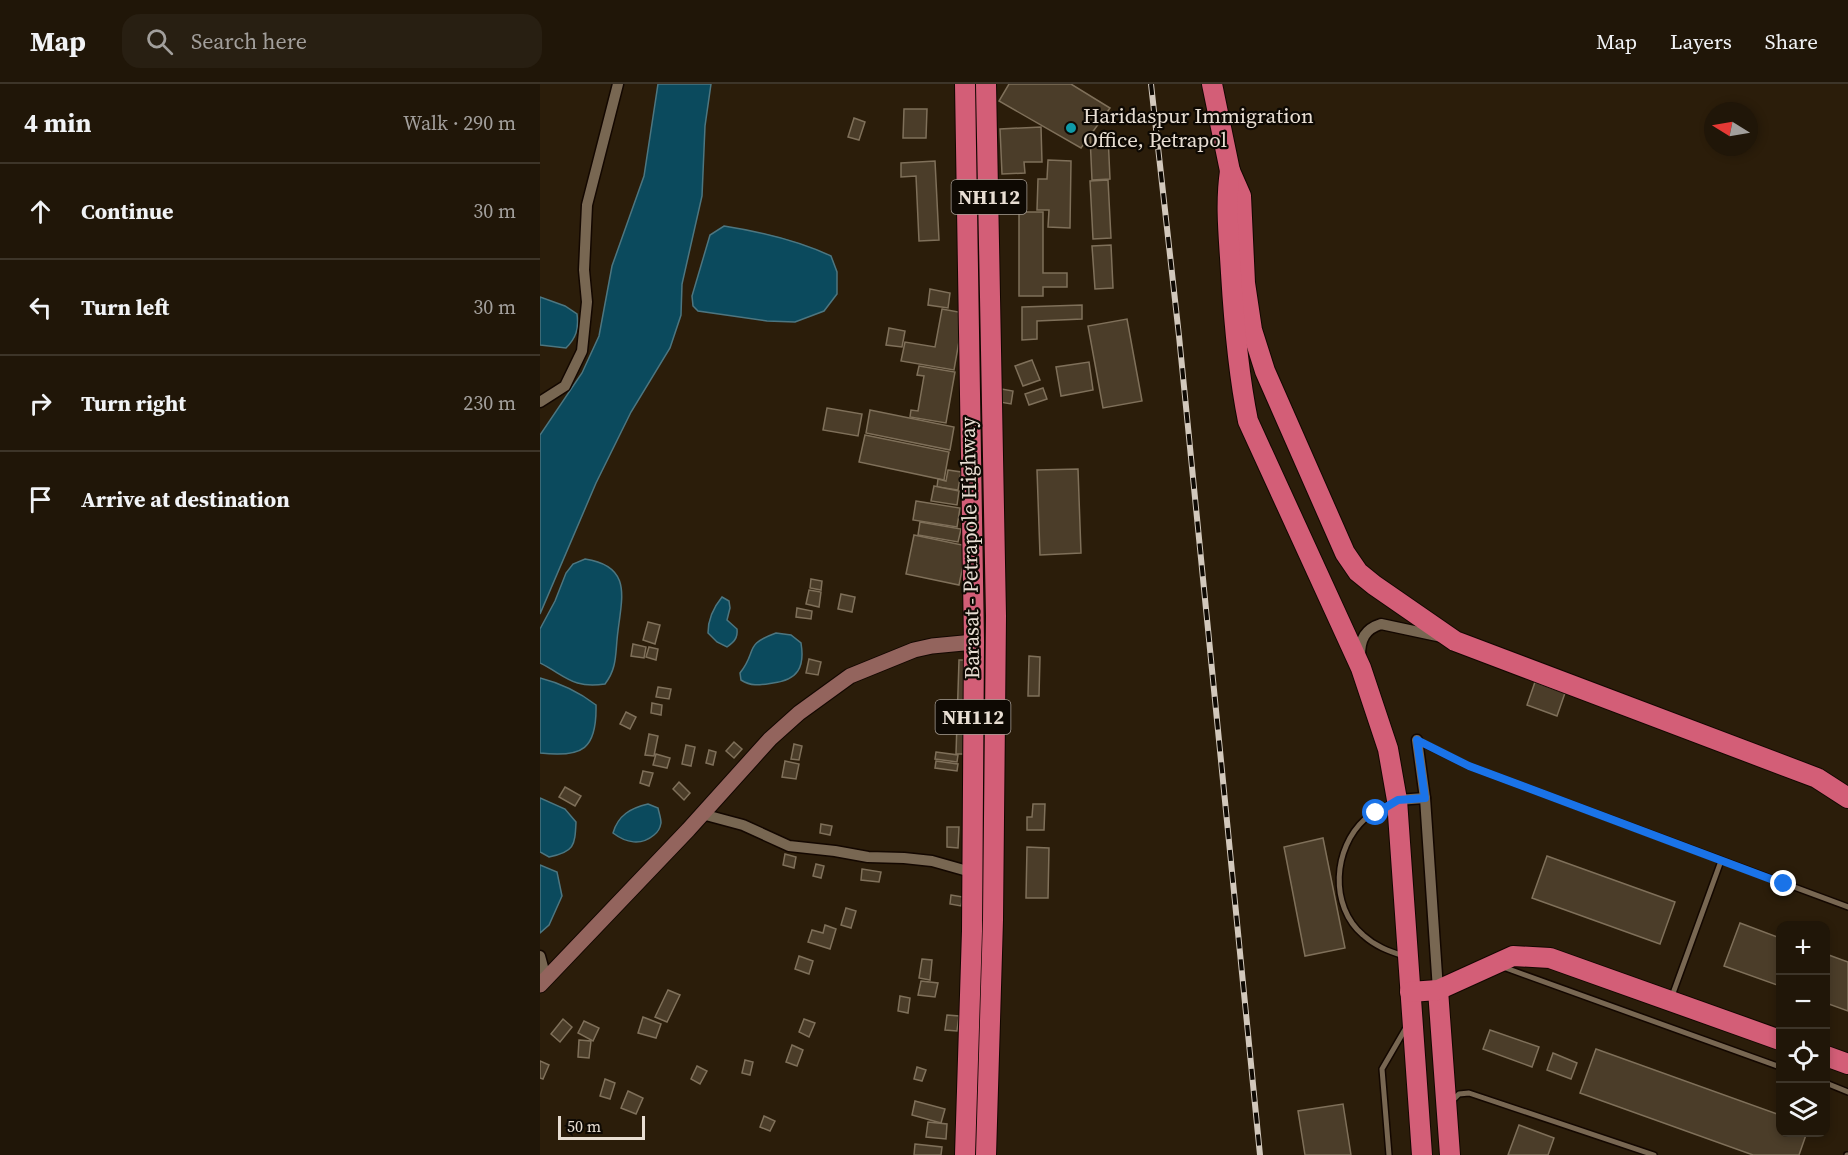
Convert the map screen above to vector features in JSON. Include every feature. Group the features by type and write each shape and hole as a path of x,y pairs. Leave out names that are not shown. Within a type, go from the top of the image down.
{"highway":[{"name":"Barasat - Petrapole Highway","path":"965,84 974,642 972,932 965,1155"},
{"name":"Barasat - Petrapole Highway","path":"986,84 996,616 993,920 986,1155"},
{"path":"1212,84 1230,171 1241,196 1245,283 1252,330 1264,371 1346,553 1358,572 1455,641 1817,778 1848,798"},
{"path":"1230,171 1226,198 1235,333 1239,377 1248,421 1361,668 1388,749 1398,800 1422,1155"},
{"path":"1410,992 1438,990 1513,956 1550,958 1776,1039"},
{"path":"1438,990 1450,1155"},
{"path":"1830,1057 1848,1064"}],"street":[{"path":"540,402 565,386 582,351 587,302 584,270 587,205 618,84"},
{"path":"1361,668 1360,644 1363,636 1374,626 1381,624 1455,641"},
{"path":"543,982 799,713 850,676 914,650 932,645 974,642"},
{"path":"1417,740 1425,798 1438,990"},
{"path":"1398,800 1425,798"},
{"path":"702,814 743,825 789,846 835,851 868,858 932,861 971,872"},
{"path":"540,956 543,982"}],"lane":[{"path":"1417,740 1469,766 1848,907"},
{"path":"1398,800 1365,819 1349,839 1340,863 1339,888 1346,913 1361,934 1382,949 1408,957"},
{"path":"1670,1000 1721,861"},
{"path":"1495,964 1776,1066"},
{"path":"1389,1155 1382,1070 1412,1017"},
{"path":"1830,1085 1848,1092"},
{"path":"1447,1108 1459,1094 1469,1093 1654,1155"}],"water":[{"path":"658,84 711,84 705,126 702,196 682,284 681,315 670,348 631,412 596,483 540,614 540,435 582,373 599,336 612,266 644,176"},
{"path":"724,226 779,237 831,256 837,272 837,294 824,311 795,322 767,321 698,311 693,306 692,296 710,235"},
{"path":"540,297 565,306 577,314 576,333 566,348 540,345"},
{"path":"585,559 611,568 621,585 622,595 615,659 612,672 605,684 577,683 540,663 540,629 555,601 566,573 573,564"},
{"path":"722,597 729,601 727,620 737,629 735,640 727,647 717,642 708,633 712,614"},
{"path":"776,633 791,635 801,643 802,659 798,671 788,679 773,683 753,685 741,680 740,673 752,649 759,641"},
{"path":"540,678 569,688 596,705 594,732 590,741 577,752 540,753"},
{"path":"540,798 565,809 576,822 574,842 572,847 564,853 549,857 540,852"},
{"path":"648,804 658,808 660,816 661,825 655,834 644,841 634,842 613,833 618,821 626,813"},
{"path":"540,865 557,872 562,896 549,925 540,933"}],"building":[{"name":"Haridaspur Immigration Office, Petrapol","path":"1009,84 1071,84 1110,108 1081,148 999,101"},
{"path":"904,109 927,109 926,138 903,138"},
{"path":"854,118 865,122 859,140 848,137"},
{"path":"1041,127 1042,162 1024,162 1025,173 1002,174 1000,129"},
{"path":"1108,135 1110,179 1092,180 1090,136"},
{"path":"1048,160 1071,161 1070,228 1048,227 1049,210 1037,210 1038,179 1047,179"},
{"path":"935,161 939,240 919,241 916,176 901,177 901,163"},
{"path":"1108,180 1111,238 1093,239 1090,181"},
{"path":"1019,212 1043,212 1043,273 1067,273 1067,287 1043,287 1043,296 1019,296"},
{"path":"1111,245 1113,288 1095,289 1092,246"},
{"path":"930,289 950,293 948,308 928,305"},
{"path":"1082,305 1082,319 1037,321 1037,339 1022,340 1022,307"},
{"path":"942,309 964,313 954,370 901,361 905,342 935,347"},
{"path":"1127,319 1142,401 1103,408 1088,326"},
{"path":"889,328 905,331 902,347 886,345"},
{"path":"1032,360 1040,380 1023,386 1015,366"},
{"path":"1089,362 1093,390 1061,396 1056,367"},
{"path":"919,366 955,372 946,423 910,417 911,410 918,411 924,376 917,375"},
{"path":"996,388 1013,391 1011,404 994,401"},
{"path":"1043,388 1047,399 1029,405 1025,394"},
{"path":"827,408 862,414 858,436 823,430"},
{"path":"870,410 954,427 950,450 866,433"},
{"path":"865,435 949,452 944,480 859,462"},
{"path":"1078,469 1081,553 1040,555 1037,470"},
{"path":"948,470 961,472 958,490 937,487 938,479 946,481"},
{"path":"934,486 959,491 957,505 931,501"},
{"path":"916,501 960,508 957,527 913,520"},
{"path":"920,522 961,529 958,542 918,535"},
{"path":"914,535 967,546 959,585 906,574"},
{"path":"811,579 822,581 821,590 810,588"},
{"path":"809,590 821,592 819,607 806,604"},
{"path":"841,594 855,597 852,612 838,609"},
{"path":"797,608 812,611 811,619 796,617"},
{"path":"648,622 660,625 655,644 643,640"},
{"path":"633,644 646,647 644,658 631,656"},
{"path":"649,647 658,649 656,660 646,657"},
{"path":"1029,656 1040,657 1039,696 1028,696"},
{"path":"809,659 821,662 818,675 806,673"},
{"path":"959,660 970,660 968,754 956,754"},
{"path":"1535,682 1565,693 1557,716 1527,705"},
{"path":"658,687 671,689 669,699 656,697"},
{"path":"652,703 662,705 661,715 651,713"},
{"path":"626,712 636,717 630,729 620,724"},
{"path":"649,734 658,736 654,756 645,755"},
{"path":"734,742 742,749 734,758 726,751"},
{"path":"794,744 802,746 799,760 791,759"},
{"path":"686,745 695,747 691,766 682,764"},
{"path":"709,750 716,752 713,765 706,763"},
{"path":"936,752 958,755 957,762 935,759"},
{"path":"656,754 670,758 667,768 653,765"},
{"path":"785,761 799,764 796,779 782,777"},
{"path":"936,761 958,764 957,771 935,768"},
{"path":"643,771 653,773 649,786 640,783"},
{"path":"679,782 690,793 684,800 673,789"},
{"path":"565,787 581,796 575,806 559,797"},
{"path":"1033,804 1045,804 1044,830 1027,830 1027,817 1032,817"},
{"path":"821,824 832,826 830,835 820,833"},
{"path":"947,827 959,827 958,848 947,847"},
{"path":"1323,838 1345,948 1305,956 1284,847"},
{"path":"1027,847 1049,848 1048,898 1026,898"},
{"path":"785,854 796,857 794,868 783,865"},
{"path":"1547,856 1675,902 1660,944 1532,898"},
{"path":"816,864 824,866 821,878 813,876"},
{"path":"862,869 881,872 879,882 861,880"},
{"path":"951,895 963,897 961,906 950,904"},
{"path":"846,908 856,911 851,928 841,925"},
{"path":"1740,923 1776,936 1776,985 1724,966"},
{"path":"825,925 836,929 830,949 808,942 812,930 823,933"},
{"path":"1830,955 1848,962 1848,1011 1830,1004"},
{"path":"799,956 813,961 809,974 795,969"},
{"path":"922,959 932,960 930,980 919,978"},
{"path":"921,981 938,983 935,997 918,995"},
{"path":"668,990 680,995 667,1022 655,1017"},
{"path":"900,996 910,998 908,1013 898,1011"},
{"path":"947,1015 959,1016 957,1031 945,1030"},
{"path":"643,1017 661,1024 656,1038 638,1033"},
{"path":"563,1019 572,1027 560,1042 551,1034"},
{"path":"804,1019 815,1023 809,1037 799,1032"},
{"path":"584,1021 599,1028 593,1041 578,1033"},
{"path":"1490,1030 1539,1047 1532,1067 1483,1049"},
{"path":"579,1040 591,1041 589,1058 578,1057"},
{"path":"792,1045 803,1050 797,1066 786,1062"},
{"path":"1596,1049 1776,1114 1776,1137 1805,1137 1799,1155 1753,1155 1580,1093"},
{"path":"1553,1053 1577,1063 1571,1079 1547,1070"},
{"path":"745,1060 753,1062 750,1075 742,1073"},
{"path":"540,1061 549,1065 543,1079 540,1078"},
{"path":"697,1066 707,1071 700,1084 691,1079"},
{"path":"917,1067 926,1070 922,1081 914,1079"},
{"path":"605,1079 615,1083 610,1099 600,1096"},
{"path":"628,1091 643,1098 636,1114 621,1108"},
{"path":"915,1101 945,1109 941,1123 912,1115"},
{"path":"1343,1104 1351,1155 1305,1155 1298,1111"},
{"path":"764,1116 775,1121 770,1131 760,1127"},
{"path":"928,1122 947,1124 946,1139 926,1137"},
{"path":"1519,1125 1554,1138 1548,1155 1508,1155"},
{"path":"915,1144 942,1147 941,1155 914,1155"}],"railway":[{"path":"1151,84 1179,336 1260,1155"}],"place":[{"name":"Haridaspur Immigration Office, Petrapol","path":"1071,128"}],"route":[{"path":"1376,813 1398,800 1425,798 1417,740 1469,766 1784,884"}]}
